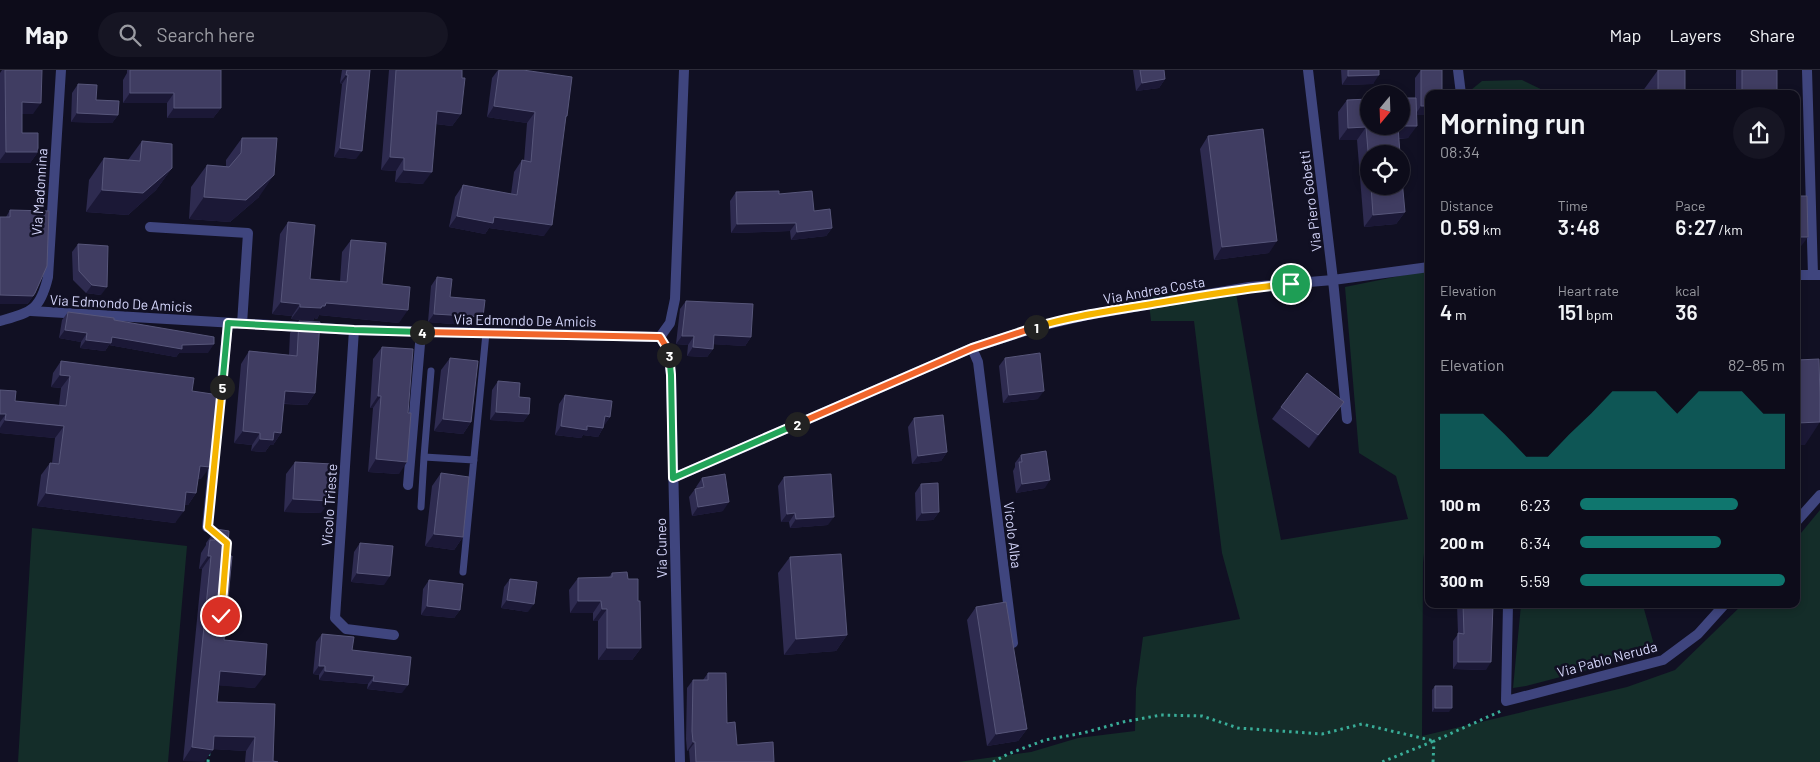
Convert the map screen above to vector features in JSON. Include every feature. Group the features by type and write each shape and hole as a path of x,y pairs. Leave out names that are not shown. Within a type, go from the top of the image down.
{"street":[{"name":"Via Madonnina","path":"31,311 40,301 48,277 62,70"},
{"path":"660,337 670,323 675,299 684,70"},
{"name":"Via Piero Gobetti","path":"1308,70 1347,418"},
{"path":"1458,70 1460,90"},
{"path":"1800,275 1817,275 1807,70"},
{"path":"150,227 248,233 242,324"},
{"name":"Via Andrea Costa","path":"673,478 972,348 1041,326 1088,315 1249,288 1333,280 1425,268"},
{"name":"Via Edmondo De Amicis","path":"0,321 31,311 354,330 660,337"},
{"path":"208,527 228,323"},
{"name":"Vicolo Trieste","path":"354,330 335,618 346,629 394,635"},
{"path":"408,485 421,332"},
{"name":"Via Cuneo","path":"660,337 668,350 671,375 680,762"},
{"name":"Vicolo Alba","path":"972,348 978,362 1014,656"},
{"path":"1800,518 1820,495"},
{"path":"1506,701 1508,608"},
{"name":"Via Pablo Neruda","path":"1506,701 1663,660 1698,634 1721,608"}],"lane":[{"path":"463,572 486,333"},
{"path":"421,507 431,371"},
{"path":"424,457 474,460"}],"path":[{"path":"1382,762 1501,712 1506,701"},
{"path":"993,762 1008,754 1045,740 1083,733 1122,722 1162,715 1202,716 1238,728 1322,734 1362,724 1434,741"},
{"path":"1433,762 1434,741"},
{"path":"208,762 210,742"}],"green space":[{"path":"1522,80 1543,90 1471,90 1482,81"},
{"path":"1425,271 1425,544 1423,563 1422,736 1627,687 1675,670 1739,608 1800,608 1800,534 1820,510 1820,762 958,762 1031,752 1078,738 1135,731 1136,689 1143,637 1240,619 1222,553 1194,321 1151,321 1148,294 1236,293 1281,540 1408,519 1396,476 1359,453 1345,287"},
{"path":"32,528 187,546 168,762 18,762"},
{"path":"1521,608 1644,609 1656,652 1513,688"}],"building":[{"path":"5,70 42,70 41,103 22,102 22,133 38,133 38,152 6,152"},
{"path":"130,70 221,70 221,108 174,108 174,93 130,93"},
{"path":"347,70 370,70 362,151 340,148"},
{"path":"396,70 462,70 462,78 465,78 461,114 437,111 432,172 404,170 404,158 390,157"},
{"path":"499,70 523,70 572,77 552,225 494,217 493,223 457,216 463,185 517,195 522,160 531,162 535,112 494,106"},
{"path":"1140,70 1164,70 1165,79 1142,83"},
{"path":"1348,70 1379,70 1379,75 1348,76"},
{"path":"1421,70 1442,70 1442,90 1425,90 1425,106 1421,106"},
{"path":"1658,70 1685,70 1685,90 1658,90"},
{"path":"1742,70 1777,70 1777,90 1742,90"},
{"path":"78,84 97,85 96,100 119,101 118,115 77,113"},
{"path":"1410,98 1416,98 1417,126 1410,126"},
{"path":"1360,99 1360,127 1348,128 1347,100"},
{"path":"1263,129 1277,241 1222,247 1208,136"},
{"path":"1367,135 1399,135 1399,145 1368,145"},
{"path":"242,138 277,138 274,175 246,200 204,197 207,165 229,167 241,153"},
{"path":"142,141 172,144 172,168 143,193 102,190 104,158 140,161"},
{"path":"779,191 779,194 812,191 814,211 830,209 832,228 797,232 796,223 737,224 736,192"},
{"path":"1372,195 1403,195 1405,212 1373,215"},
{"path":"1800,196 1807,196 1808,237 1800,237"},
{"path":"10,210 49,211 47,266 33,296 0,295 0,217 10,217"},
{"path":"288,222 315,225 310,279 347,282 351,240 386,243 382,284 410,287 408,310 326,303 321,308 300,307 300,304 281,302"},
{"path":"78,244 108,246 107,287 92,285 79,271"},
{"path":"437,277 452,279 450,297 485,300 483,317 434,314"},
{"path":"686,301 753,304 751,337 714,335 713,349 693,347 694,336 682,336"},
{"path":"68,312 114,318 114,320 214,337 214,344 182,345 182,349 112,337 111,343 86,340 87,333 65,330"},
{"path":"299,321 320,322 315,393 285,391 281,433 274,432 273,440 260,439 260,433 243,431 249,351 297,356"},
{"path":"382,347 413,349 408,413 411,413 407,462 376,459 381,396 378,396"},
{"path":"1040,353 1044,391 1009,395 1005,358"},
{"path":"450,358 478,361 471,422 443,419"},
{"path":"1819,359 1820,422 1800,423 1800,360"},
{"path":"61,361 194,378 192,391 219,395 210,467 200,466 196,493 186,492 184,511 46,493 50,463 59,464 64,426 5,420 6,414 0,414 0,390 16,391 15,401 66,406 70,376 60,375"},
{"path":"1307,373 1344,402 1318,435 1281,407"},
{"path":"498,381 520,383 519,397 530,398 529,414 496,412"},
{"path":"565,395 612,401 610,417 605,416 603,428 587,426 587,430 561,426"},
{"path":"943,415 947,452 918,456 914,418"},
{"path":"1046,451 1050,480 1022,484 1019,462 1022,462 1021,455"},
{"path":"295,462 332,464 330,501 293,499"},
{"path":"441,473 469,477 463,537 434,534"},
{"path":"725,474 729,502 698,507 695,489 704,487 702,478"},
{"path":"831,474 834,517 796,519 795,513 787,514 784,477"},
{"path":"938,483 939,512 922,513 921,484"},
{"path":"216,529 229,531 227,556 232,556 224,640 267,644 265,675 220,671 217,702 275,704 273,761 278,762 253,762 255,737 214,736 213,750 192,747 211,556 208,556 210,540 215,540"},
{"path":"360,543 393,546 390,576 357,573"},
{"path":"841,554 847,635 796,639 790,557"},
{"path":"627,572 628,579 638,579 641,648 607,648 607,609 602,609 601,601 578,601 578,578 612,577 612,573"},
{"path":"510,579 537,582 534,604 507,600"},
{"path":"429,580 463,584 460,610 427,606"},
{"path":"1006,602 1027,729 996,734 976,607"},
{"path":"1463,608 1493,608 1491,662 1458,662 1458,633 1464,634"},
{"path":"322,634 354,637 352,650 411,657 408,685 373,681 374,676 325,671 325,666 319,666"},
{"path":"708,673 726,673 727,723 735,722 737,745 773,742 774,762 696,762 695,742 693,742 692,731 693,680 708,680"},
{"path":"1435,686 1452,686 1452,708 1435,708"}],"route":[{"path":"221,616 227,543 208,527 228,323 354,330 660,337 668,350 671,375 673,478 972,348 1041,326 1088,315 1249,288 1291,284"}]}
